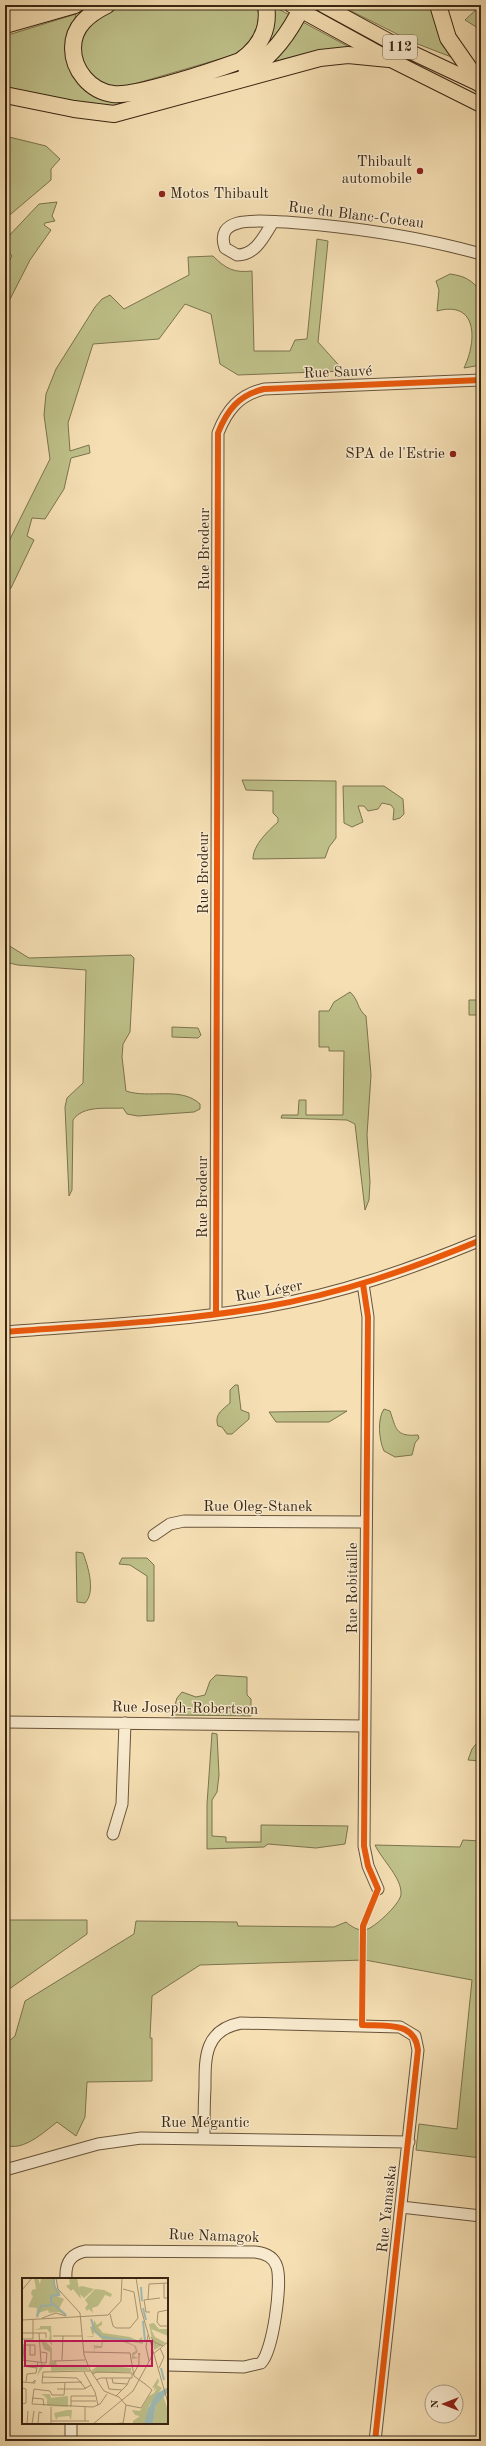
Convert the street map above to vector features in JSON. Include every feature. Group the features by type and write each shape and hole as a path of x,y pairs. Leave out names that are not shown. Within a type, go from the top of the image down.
{"highway":[{"path":"5,10 22,5"},
{"path":"5,25 75,5"},
{"path":"107,5 85,18 78,28 73,43 73,54 76,67 85,80 98,90 123,95 240,61 253,52 264,34 267,20 266,5"},
{"path":"438,5 448,38 480,84"},
{"path":"232,82 269,56 292,29 298,7"},
{"path":"5,95 74,109 114,114 320,58 348,55 389,59"}],"main road":[{"name":"112","path":"323,5 394,44 480,84"},
{"name":"112","path":"298,7 389,59 481,105"}],"street":[{"name":"Rue du Blanc-Coteau","path":"272,222 372,230 428,240 481,254"},
{"name":"Rue Sauvé","path":"218,433 224,418 239,399 264,390 481,380"},
{"name":"Rue Brodeur","path":"216,1314 218,433"},
{"name":"Rue Léger","path":"5,1332 216,1314 265,1307 363,1284 481,1240"},
{"name":"Rue Robitaille","path":"363,1284 368,1318 364,1846 368,1866 378,1890"},
{"name":"Rue Oleg-Stanek","path":"154,1535 170,1524 184,1521 366,1522"},
{"name":"Rue Joseph-Robertson","path":"5,1722 365,1726"},
{"path":"113,1834 122,1804 125,1724"},
{"name":"Rue Yamaska","path":"204,2138 206,2055 211,2042 221,2031 230,2025 362,2025 400,2027 415,2036 418,2050 409,2142 375,2441"},
{"name":"Rue Mégantic","path":"5,2170 111,2141 141,2138 409,2142"},
{"path":"401,2207 481,2216"},
{"name":"Rue Namagok","path":"66,2278 67,2266 71,2258 86,2251 166,2250 255,2252 272,2258 277,2266 278,2289 270,2349 261,2363 244,2367 168,2365"},
{"path":"70,2424 71,2441"}],"green space":[{"path":"129,5 255,5 259,14 257,30 253,40 237,54 124,87 115,88 96,82 80,58 81,35 102,13"},
{"path":"271,5 353,49 134,105 109,107 5,91 5,36 76,14 74,22 77,82 85,91 94,95 241,69"},
{"path":"339,5 432,5 454,58 415,43"},
{"path":"481,5 481,30 465,20"},
{"path":"5,136 46,146 60,159 51,169 51,180 5,219"},
{"path":"57,202 52,216 55,221 45,223 44,225 51,230 30,260 5,309 5,268 12,256 5,248 5,240 39,204"},
{"path":"317,239 328,241 318,342 344,371 238,375 220,364 211,314 185,304 159,339 93,344 68,423 70,451 89,445 90,453 71,458 64,489 45,519 32,518 27,536 34,540 11,588 5,591 5,549 50,459 44,415 46,394 56,369 95,307 102,299 110,295 124,309 189,275 188,257 213,256 226,267 235,271 252,271 254,351 290,351 295,340 307,339"},
{"path":"450,274 468,279 481,292 481,365 464,368 471,346 472,335 471,325 467,317 460,311 450,309 437,311 439,290 436,281"},
{"path":"242,780 336,781 336,838 329,847 325,858 253,859 258,844 278,822 278,818 273,813 273,791 246,790"},
{"path":"343,786 384,786 403,799 404,814 400,818 393,820 394,809 391,805 382,803 378,809 368,811 364,806 358,806 363,822 352,827 344,823"},
{"path":"5,937 8,945 29,958 131,955 134,958 130,1032 123,1044 122,1057 126,1091 145,1094 174,1094 192,1099 200,1104 200,1109 194,1112 138,1116 127,1114 123,1108 102,1108 89,1110 77,1115 73,1120 72,1190 69,1196 65,1107 67,1098 83,1083 86,970 18,965 5,962"},
{"path":"350,992 366,1016 371,1075 367,1135 370,1182 369,1200 365,1210 355,1124 347,1120 281,1118 282,1115 298,1115 299,1100 306,1100 306,1115 343,1115 344,1051 329,1051 329,1047 319,1047 319,1011 329,1011 334,1002"},
{"path":"469,1000 481,1000 481,1015 469,1015"},
{"path":"172,1027 198,1028 201,1035 198,1038 172,1037"},
{"path":"235,1385 238,1385 241,1410 249,1413 249,1419 232,1434 227,1434 222,1427 218,1426 217,1419 224,1408 230,1403 230,1390"},
{"path":"384,1409 390,1411 395,1427 401,1433 418,1435 419,1438 415,1443 412,1455 395,1457 384,1451 381,1441 380,1418"},
{"path":"347,1411 329,1422 276,1422 269,1412"},
{"path":"76,1552 83,1553 90,1579 90,1592 85,1603 77,1602"},
{"path":"122,1558 147,1558 154,1565 154,1621 147,1621 147,1576 130,1565 119,1564"},
{"path":"216,1675 247,1677 247,1695 251,1699 251,1716 172,1715 177,1698 182,1692 196,1697 205,1695 210,1681"},
{"path":"212,1733 217,1734 219,1775 217,1792 212,1800 212,1836 226,1837 226,1842 261,1842 261,1825 348,1826 345,1844 316,1848 268,1844 264,1847 207,1849 207,1804"},
{"path":"481,1738 481,1761 468,1760 472,1749"},
{"path":"463,1840 481,1841 481,2158 416,2150 419,2124 457,2129 472,1980 365,1960 200,1965 152,1996 150,2038 152,2038 152,2081 87,2082 85,2117 76,2136 57,2122 33,2140 19,2146 5,2145 5,2037 8,2042 15,2036 25,2001 134,1934 136,1921 237,1922 238,1926 334,1927 346,1922 353,1927 365,1930 377,1923 388,1913 397,1903 401,1894 395,1875 375,1845 460,1847"},
{"path":"5,1920 87,1920 87,1934 5,1992"}],"cycle path":[{"path":"216,1314 218,433 225,417 241,399 264,389 481,380"},
{"path":"5,1332 200,1316 292,1302 375,1280 481,1240"},
{"path":"363,1284 368,1317 364,1846 368,1866 378,1889 363,1926 362,2025 398,2027 405,2030 411,2034 416,2041 418,2050 375,2441"}],"place":[{"name":"Thibault automobile","path":"420,171"},
{"name":"Motos Thibault","path":"162,194"},
{"name":"SPA de l'Estrie","path":"453,454"}]}
